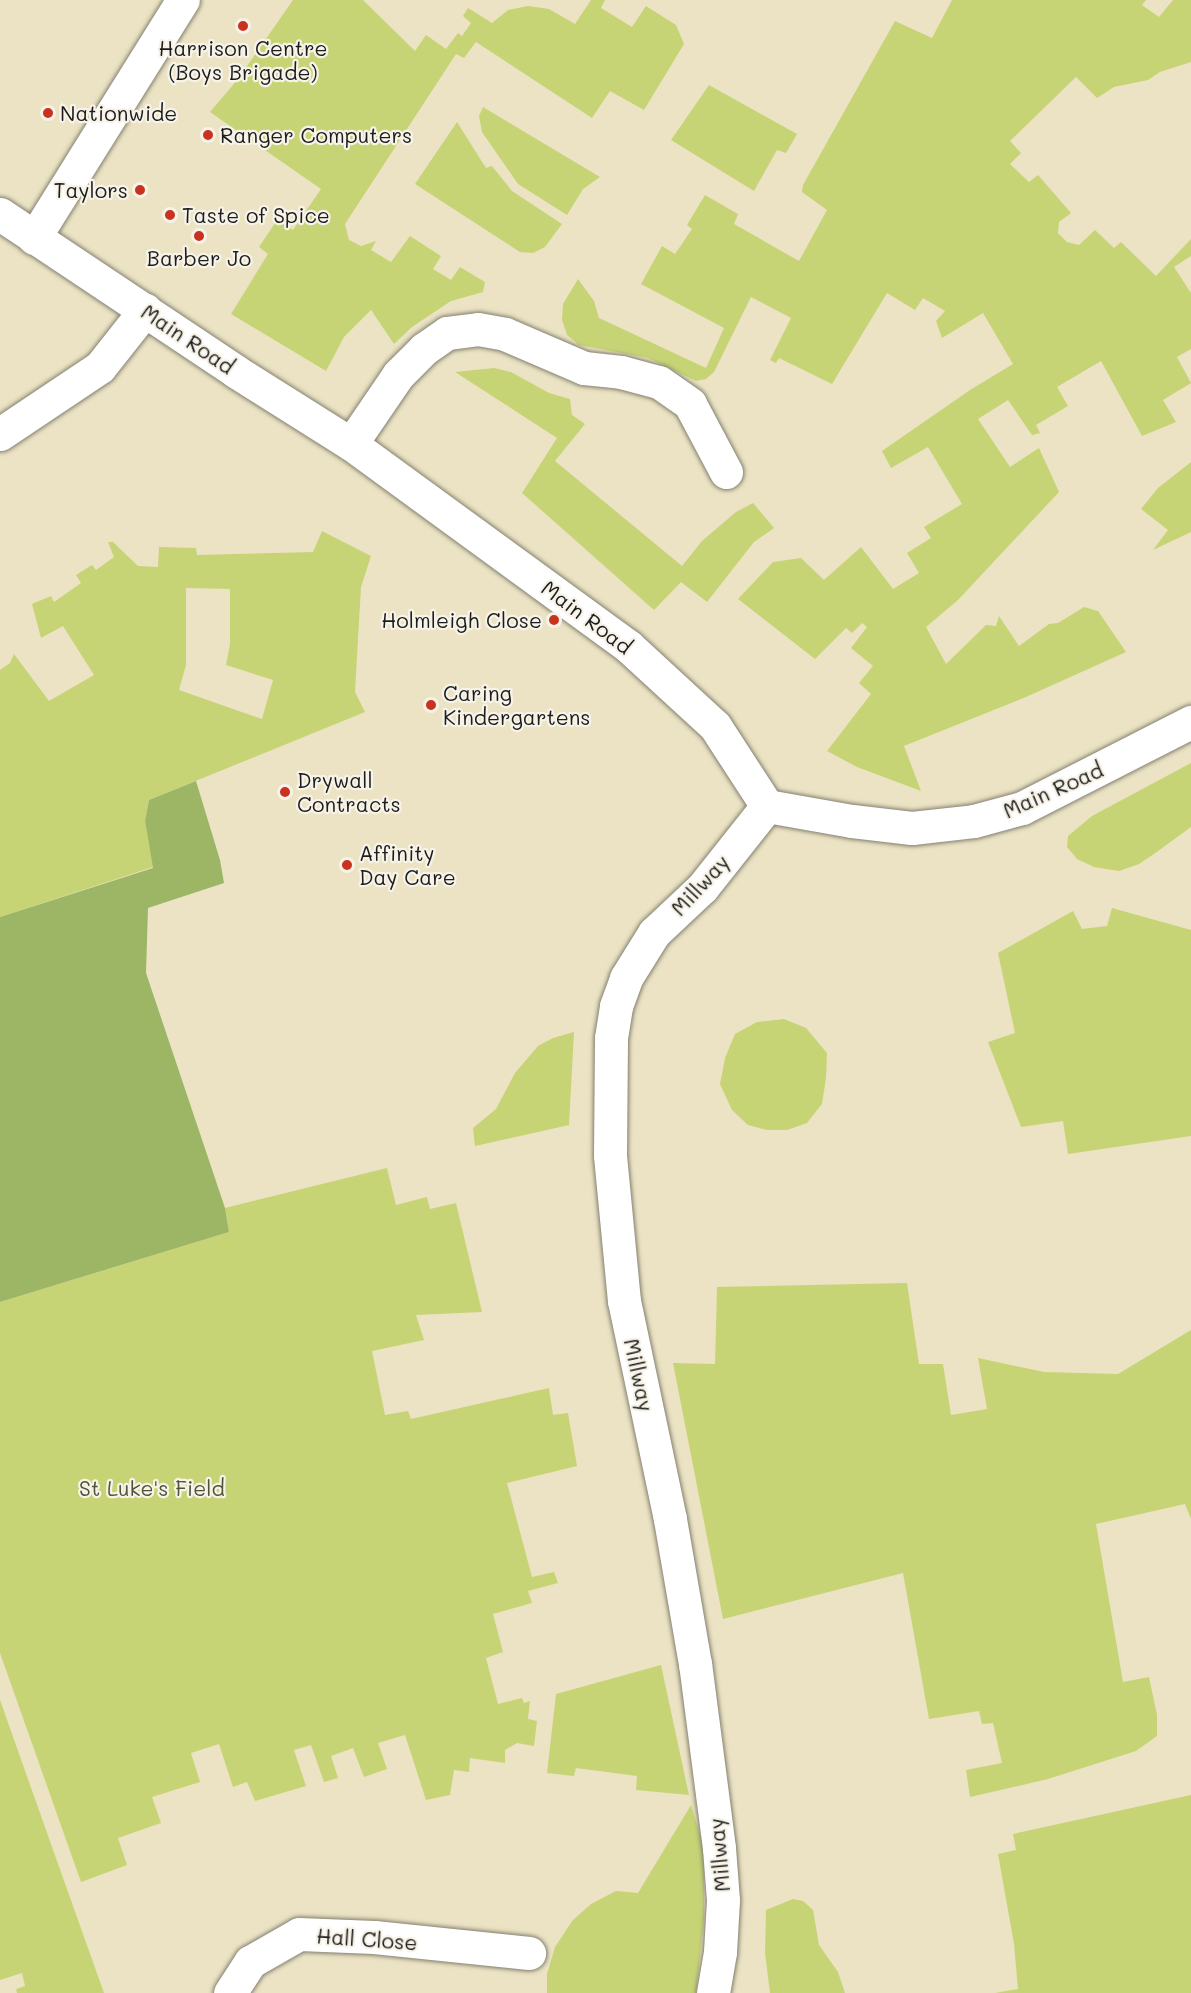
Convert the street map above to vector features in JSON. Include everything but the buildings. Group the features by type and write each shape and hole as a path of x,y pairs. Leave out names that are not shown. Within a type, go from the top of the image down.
{"street":[{"path":"34,238 183,0"},
{"name":"Main Road","path":"0,214 234,371 351,444 628,646 715,726 767,806 852,821 912,828 974,821 1022,808 1191,722"},
{"path":"0,434 100,367 145,310"},
{"path":"351,444 398,375 424,349 447,333 478,329 505,334 584,368 621,372 659,382 690,404 726,472"},
{"name":"Millway","path":"713,1993 720,1952 723,1900 719,1848 695,1664 670,1519 624,1301 610,1155 611,1038 616,1006 626,978 654,933 702,888 767,806"},
{"name":"Hall Close","path":"230,1993 250,1962 299,1934 374,1937 529,1953"}],"green space":[{"path":"293,0 363,0 415,51 426,35 446,49 458,33 462,36 471,23 463,16 468,8 492,23 508,10 528,6 549,9 575,24 591,0 605,0 601,8 632,27 646,6 676,25 684,44 644,110 610,91 592,118 476,42 464,58 456,54 345,224 349,240 361,246 376,241 371,250 391,262 410,236 441,256 433,269 451,280 460,267 485,282 483,292 451,301 412,327 394,344 371,310 344,337 326,371 231,314 268,254 259,247 275,223 278,220 293,230 321,189 210,112 238,79"},
{"path":"952,0 1146,0 1142,5 1159,17 1173,0 1191,0 1191,62 1160,72 1148,80 1114,87 1097,98 1076,77 1010,141 1021,153 1010,164 1029,182 1038,175 1071,213 1059,222 1058,233 1067,242 1079,245 1095,230 1114,248 1121,242 1156,276 1191,239 1191,256 1174,267 1191,293 1191,349 1177,357 1191,383 1163,400 1176,422 1142,436 1101,361 1057,387 1068,406 1036,425 1040,433 1032,435 1008,400 978,419 1010,467 1039,448 1059,492 958,600 926,627 946,664 986,625 996,626 999,616 1019,646 1049,624 1058,623 1084,607 1098,611 1126,652 1026,697 904,746 921,791 857,767 827,751 871,694 859,683 873,666 851,648 867,627 862,623 852,633 846,628 815,659 738,599 773,562 801,558 824,580 861,547 893,589 919,573 907,553 931,538 924,527 962,504 928,447 891,468 882,451 970,390 1013,364 983,313 942,338 936,321 945,311 923,298 915,310 887,293 832,384 779,358 776,363 770,360 791,318 751,297 714,372 706,379 696,381 648,358 579,345 567,335 562,320 563,304 578,279 594,301 599,318 706,368 724,328 641,284 662,246 675,254 692,229 687,225 705,195 738,214 734,224 799,261 827,210 802,192 803,185 895,21 932,38"},
{"path":"709,85 797,134 786,153 777,150 754,191 671,140"},
{"path":"483,107 600,177 583,189 567,215 518,184 482,132 479,116"},
{"path":"457,122 486,168 492,166 512,191 562,224 545,247 533,253 520,252 415,184"},
{"path":"494,368 511,372 549,393 570,399 572,415 585,424 555,461 682,566 702,541 736,512 753,503 774,528 754,542 707,602 681,582 654,610 522,493 557,438 455,372"},
{"path":"1191,462 1191,532 1153,550 1168,530 1141,509 1158,488"},
{"path":"322,531 371,556 361,587 355,692 365,712 149,800 145,821 153,867 0,917 0,670 10,663 14,654 49,701 94,675 63,626 41,638 32,604 51,596 54,602 81,583 76,575 92,565 96,570 114,557 108,542 113,542 138,566 158,567 159,547 196,548 197,555 313,552","holes":["186,588 230,589 230,644 226,665 273,680 262,719 179,690 186,665"]},
{"path":"1191,763 1191,827 1154,854 1139,864 1119,871 1094,867 1077,859 1067,847 1068,836 1092,816"},
{"path":"196,781 220,860 224,883 148,908 146,973 225,1208 229,1232 0,1302 0,917 153,868 145,821 149,800"},
{"path":"1112,908 1191,930 1191,1136 1068,1154 1063,1121 1021,1127 988,1042 1015,1033 998,953 1073,911 1082,929 1107,926"},
{"path":"784,1019 806,1028 827,1053 826,1078 822,1104 807,1123 787,1130 767,1130 748,1125 732,1110 720,1084 725,1058 735,1034 757,1022"},
{"path":"574,1032 569,1125 475,1146 473,1128 496,1109 515,1073 538,1046 553,1038"},
{"name":"St Luke's Field","path":"387,1168 396,1205 427,1197 430,1209 456,1203 482,1312 416,1315 424,1340 372,1351 385,1415 408,1411 411,1419 549,1388 553,1415 568,1413 577,1466 507,1483 532,1577 554,1572 558,1583 528,1591 532,1603 493,1614 503,1652 486,1658 498,1704 522,1698 524,1703 530,1701 528,1719 537,1721 534,1746 517,1743 505,1750 505,1763 470,1758 469,1772 454,1770 450,1795 426,1800 405,1735 378,1743 387,1769 364,1777 353,1748 331,1756 338,1778 324,1782 311,1745 294,1750 306,1786 255,1801 247,1782 233,1787 219,1744 191,1753 200,1782 152,1797 161,1823 118,1838 127,1865 81,1882 0,1653 0,1302 229,1232 225,1208"},
{"path":"907,1283 919,1364 943,1364 951,1415 987,1409 978,1358 1044,1372 1118,1374 1191,1330 1191,1519 1185,1504 1096,1524 1123,1682 1149,1677 1157,1715 1157,1736 1136,1751 1048,1779 970,1797 966,1770 1002,1763 993,1723 982,1724 979,1711 929,1719 903,1573 723,1619 673,1363 715,1364 717,1287"},
{"path":"661,1665 689,1795 636,1790 637,1776 576,1768 574,1776 547,1773 556,1694"},
{"path":"0,1700 104,1993 17,1993 16,1989 25,1986 22,1973 0,1980"},
{"path":"1191,1795 1191,1993 995,1993 1018,1989 1014,1944 998,1854 1016,1850 1013,1834"},
{"path":"691,1805 704,1848 704,1919 696,1993 547,1993 547,1974 555,1947 572,1921 591,1904 616,1891 638,1893"},
{"path":"793,1899 803,1901 813,1910 819,1945 838,1972 845,1993 770,1993 765,1953 766,1910"}],"place":[{"name":"Harrison Centre (Boys Brigade)","path":"243,26"},
{"name":"Nationwide","path":"48,113"},
{"name":"Ranger Computers","path":"208,135"},
{"name":"Taylors","path":"140,190"},
{"name":"Taste of Spice","path":"170,215"},
{"name":"Barber Jo","path":"199,236"},
{"name":"Holmleigh Close","path":"554,620"},
{"name":"Caring Kindergartens","path":"431,705"},
{"name":"Drywall Contracts","path":"285,792"},
{"name":"Affinity Day Care","path":"347,865"}]}
